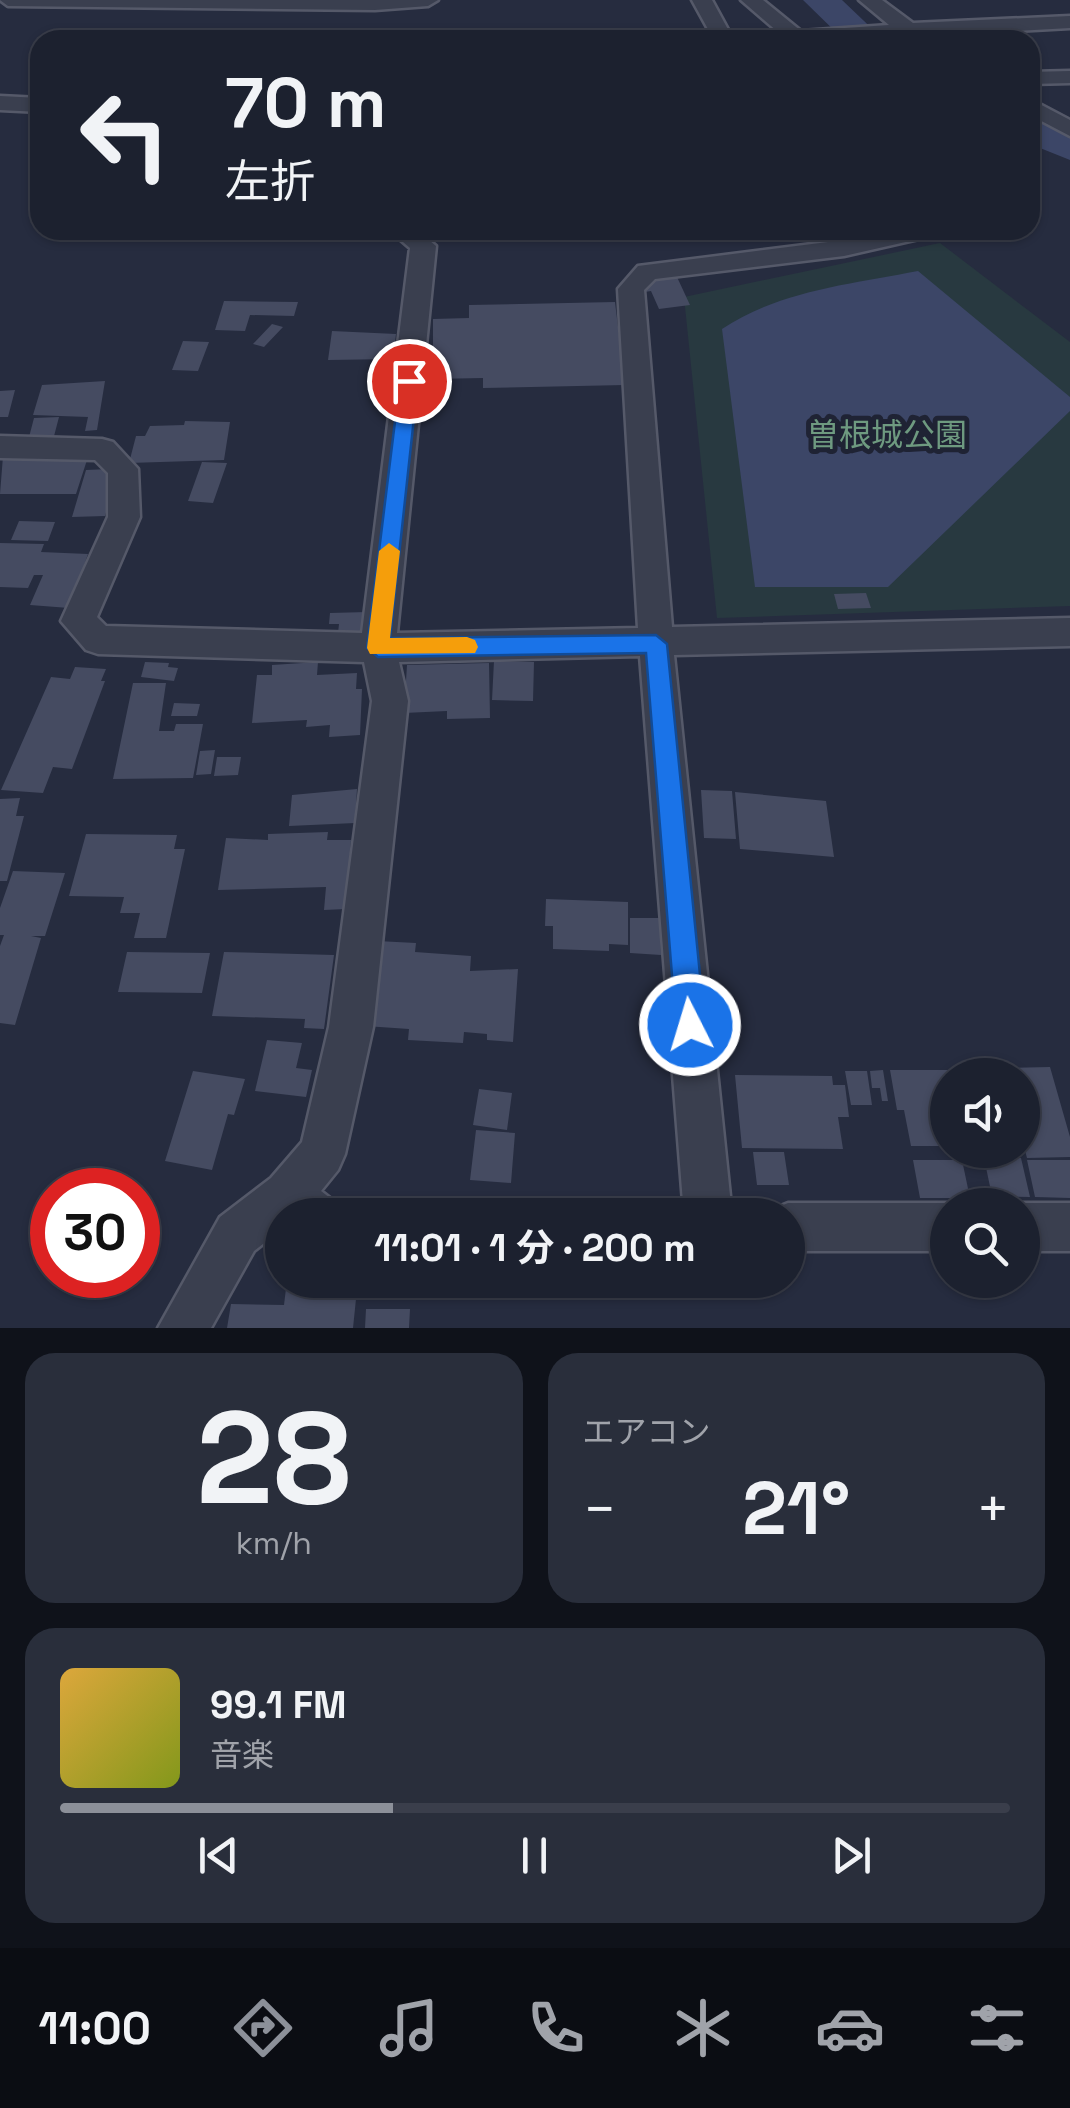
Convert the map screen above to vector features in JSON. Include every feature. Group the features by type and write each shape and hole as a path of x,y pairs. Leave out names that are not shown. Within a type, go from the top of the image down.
{"street":[{"path":"8,0 301,4 428,0"},
{"path":"702,0 718,30"},
{"path":"751,0 794,30"},
{"path":"869,0 901,30"},
{"path":"914,30 1007,22 1070,22"},
{"path":"1040,78 1070,77"},
{"path":"2,107 30,106"},
{"path":"1040,112 1070,128"},
{"path":"303,1198 322,1154 351,1027 390,701 378,648 424,246 415,240"},
{"path":"706,1198 656,644 630,289 647,272 844,248 878,240"},
{"path":"0,447 102,450 122,468 124,518 78,621 98,640 378,648 1070,632"},
{"path":"184,1328 237,1234 265,1221"},
{"path":"805,1227 930,1227"},
{"path":"1040,1227 1070,1227"}],"green space":[{"name":"曽根城公園","path":"940,243 1070,342 1070,606 717,618 684,297"}],"water":[{"name":"曽根城公園","path":"918,271 1070,397 1070,411 888,587 755,587 722,329 791,297"}],"building":[{"path":"677,277 690,305 659,309 651,291 645,292 641,282"},
{"path":"224,301 298,302 294,316 250,315 245,331 215,330"},
{"path":"615,302 625,385 483,388 483,378 433,379 433,319 469,318 469,305"},
{"path":"272,324 283,327 264,347 253,344"},
{"path":"332,331 396,334 393,359 328,360"},
{"path":"183,341 209,342 198,371 172,370"},
{"path":"105,381 97,430 85,431 88,417 33,415 42,385"},
{"path":"15,390 8,417 0,417 0,391"},
{"path":"59,417 53,440 28,441 34,418"},
{"path":"185,421 230,422 224,460 129,463 136,436 145,436 150,426 184,425"},
{"path":"3,456 81,456 79,461 87,460 76,494 0,494"},
{"path":"202,462 227,463 213,503 188,501"},
{"path":"110,469 106,483 114,483 105,516 72,517 86,470"},
{"path":"19,521 55,522 48,541 11,540"},
{"path":"0,543 44,544 41,552 88,554 69,608 30,605 43,575 34,575 28,588 0,587"},
{"path":"866,593 871,608 838,609 834,594"},
{"path":"367,612 365,632 338,633 339,624 329,624 330,613"},
{"path":"494,661 534,662 533,701 492,700"},
{"path":"145,662 169,663 168,667 178,668 174,681 141,677"},
{"path":"318,662 317,675 357,673 356,689 362,689 360,735 329,737 330,725 306,727 307,720 252,723 257,675 272,675 272,665"},
{"path":"489,663 490,718 447,719 447,711 404,713 407,665"},
{"path":"75,667 106,669 72,769 53,767 43,793 1,790 51,677 70,679"},
{"path":"133,683 166,683 159,731 174,731 176,724 203,724 193,778 113,779"},
{"path":"174,703 200,704 197,716 171,716"},
{"path":"215,750 211,774 196,775 200,751"},
{"path":"217,757 241,757 238,775 214,776"},
{"path":"357,789 355,823 289,826 292,795"},
{"path":"701,790 732,791 736,839 704,838"},
{"path":"735,792 826,801 834,857 740,849"},
{"path":"20,798 16,816 24,816 7,881 0,881 0,799"},
{"path":"328,832 327,840 351,840 346,909 324,910 326,887 218,890 226,838 268,840 268,834"},
{"path":"86,834 177,835 174,849 185,849 166,938 134,938 140,913 120,913 124,897 69,896"},
{"path":"13,871 65,873 45,936 31,936 41,938 15,1025 0,1023 0,946 4,935 0,935 0,908"},
{"path":"546,899 628,902 628,945 609,944 609,951 553,949 553,926 545,926"},
{"path":"630,918 660,918 661,955 630,953"},
{"path":"377,941 416,943 415,952 471,956 470,971 518,969 513,1042 487,1040 487,1034 464,1032 463,1043 408,1040 409,1029 365,1026"},
{"path":"127,952 210,953 202,993 118,992"},
{"path":"224,952 334,955 324,1029 304,1028 305,1019 212,1016"},
{"path":"267,1040 302,1043 296,1068 312,1070 306,1097 255,1091"},
{"path":"1040,1067 1050,1067 1070,1137 1070,1157 1040,1158"},
{"path":"883,1070 888,1101 882,1101 880,1088 872,1088 870,1071"},
{"path":"890,1070 930,1070 930,1146 911,1146 904,1110 897,1110"},
{"path":"193,1071 245,1079 234,1115 228,1114 212,1170 165,1161"},
{"path":"845,1071 867,1071 872,1105 851,1105"},
{"path":"735,1075 832,1076 833,1085 845,1085 849,1117 838,1117 843,1149 742,1148"},
{"path":"479,1089 512,1093 507,1130 473,1125"},
{"path":"476,1130 515,1133 511,1183 470,1180"},
{"path":"753,1152 784,1152 789,1185 757,1185"},
{"path":"913,1160 930,1160 930,1168 964,1168 968,1188 930,1188 930,1198 920,1198"},
{"path":"1040,1160 1070,1160 1070,1198 1040,1197 1040,1188 1033,1188 1029,1168 1040,1168"},
{"path":"986,1168 1023,1168 1028,1188 990,1188"},
{"path":"285,1298 356,1299 353,1328 227,1328 231,1304 284,1305"},
{"path":"366,1309 410,1309 409,1328 365,1328"}],"waterway":[{"path":"821,0 855,30"},
{"path":"1040,134 1070,148"}],"slow traffic":[{"path":"389,551 378,648 467,647"}],"route":[{"path":"409,381 378,648 656,644 690,1025"}]}
